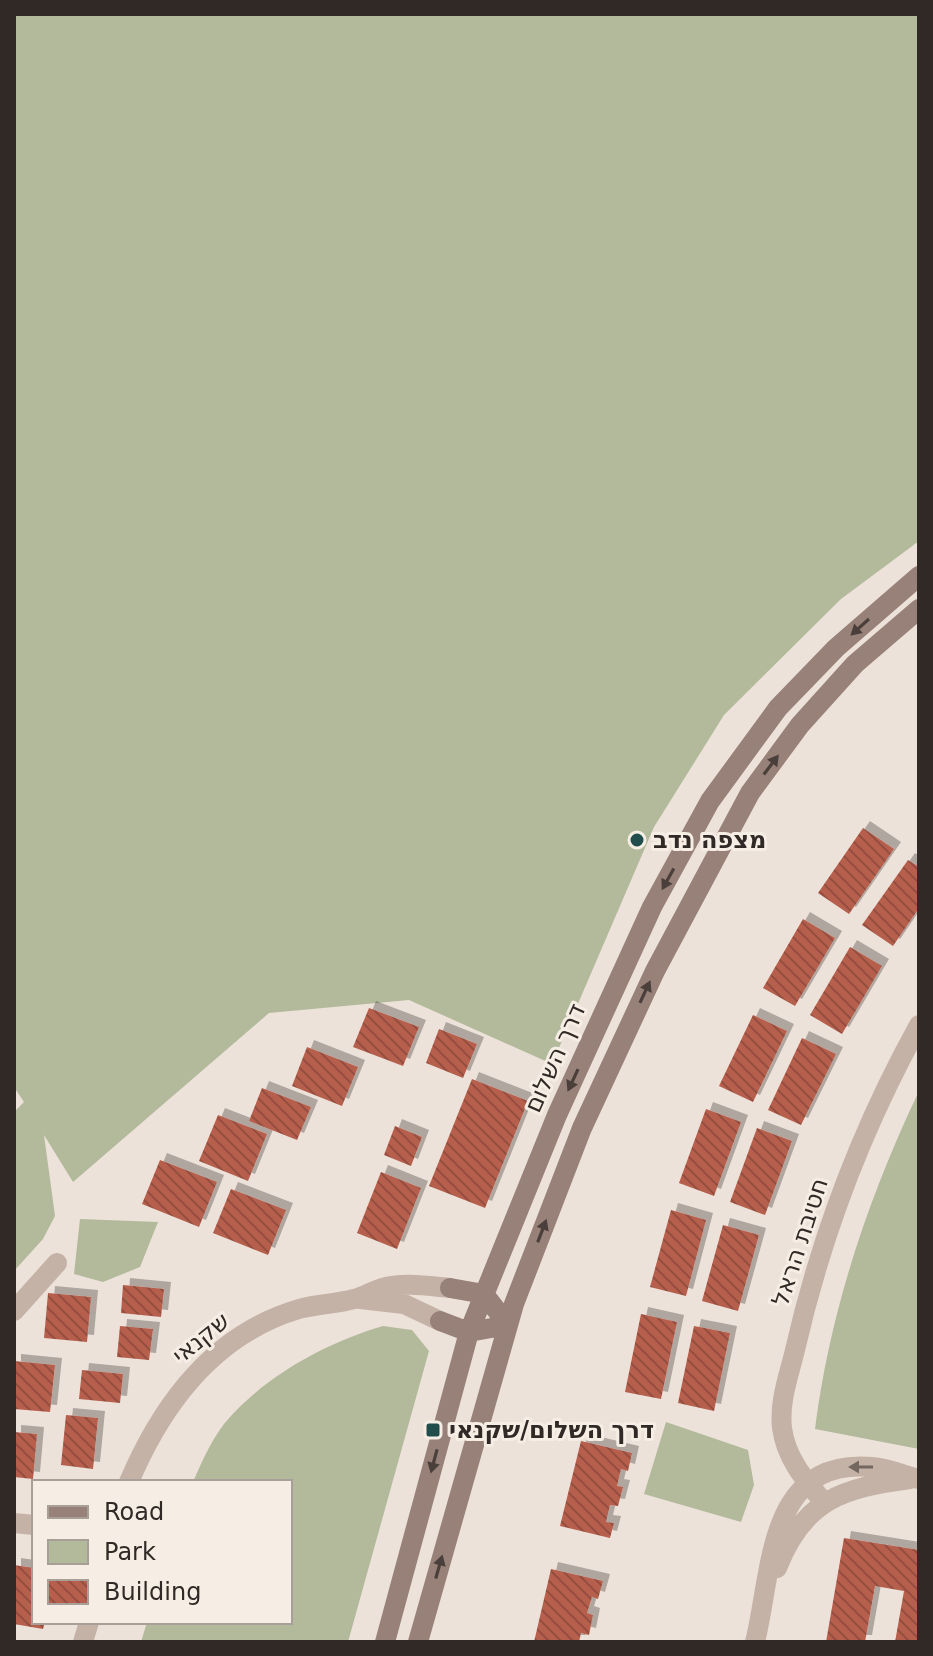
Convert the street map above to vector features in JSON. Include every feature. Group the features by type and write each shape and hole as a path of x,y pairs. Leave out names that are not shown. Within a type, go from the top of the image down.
{"street":[{"name":"דרך השלום","path":"385,1642 469,1332 557,1115 646,921 710,801 805,678 919,576"},
{"path":"418,1642 508,1325 582,1128 655,971 750,793 800,725 855,664 919,609"},
{"name":"חטיבת הראל","path":"823,1501 788,1452 781,1413 806,1303 847,1177 887,1085 919,1025"},
{"path":"14,1311 57,1263"},
{"name":"שקנאי","path":"130,1480 149,1434 180,1389 216,1354 256,1327 299,1310 356,1299 383,1288 450,1288 484,1294"},
{"path":"484,1294 508,1325"},
{"name":"שקנאי","path":"356,1299 404,1304 469,1332"},
{"path":"469,1332 508,1325"},
{"path":"755,1642 781,1520 797,1491 807,1482 832,1470 858,1466 885,1468 918,1478"},
{"path":"767,1594 794,1535 823,1501 854,1487 918,1478"}],"green space":[{"path":"14,14 919,14 919,541 841,599 724,715 654,827 552,1064 409,1000 269,1013 73,1182 44,1135 55,1216 43,1239 14,1271 14,1112 24,1102 14,1087"},
{"path":"919,1091 919,1449 815,1429 830,1341 841,1298 883,1172"},
{"path":"80,1219 158,1222 140,1267 103,1282 74,1274"},
{"path":"383,1326 412,1330 429,1351 348,1642 141,1642 146,1624 292,1624 292,1480 194,1480 224,1424 246,1401 300,1361"},
{"path":"666,1422 748,1450 754,1485 741,1522 644,1494"}],"building":[{"path":"863,828 894,849 849,914 818,893"},
{"path":"908,860 919,867 919,908 893,946 862,925"},
{"path":"803,919 835,938 795,1006 763,988"},
{"path":"850,947 882,966 842,1034 810,1015"},
{"path":"369,1008 419,1027 403,1066 353,1047"},
{"path":"753,1015 787,1031 753,1102 719,1086"},
{"path":"439,1029 477,1044 463,1078 426,1063"},
{"path":"802,1038 836,1054 801,1125 768,1110"},
{"path":"307,1047 358,1067 342,1106 292,1086"},
{"path":"472,1079 528,1101 485,1208 429,1186"},
{"path":"262,1088 311,1107 297,1140 249,1121"},
{"path":"706,1109 741,1122 714,1196 679,1183"},
{"path":"218,1115 267,1134 248,1181 199,1161"},
{"path":"395,1126 422,1137 411,1166 384,1155"},
{"path":"757,1128 792,1141 765,1215 730,1202"},
{"path":"160,1160 217,1182 199,1227 142,1204"},
{"path":"381,1172 421,1188 397,1249 357,1233"},
{"path":"231,1189 286,1210 268,1255 213,1233"},
{"path":"671,1210 706,1220 686,1296 650,1287"},
{"path":"723,1225 759,1235 738,1311 702,1301"},
{"path":"123,1285 164,1289 161,1317 121,1313"},
{"path":"48,1293 91,1297 87,1342 44,1338"},
{"path":"641,1314 677,1322 661,1399 625,1392"},
{"path":"120,1326 153,1329 149,1360 117,1357"},
{"path":"694,1326 730,1333 714,1411 678,1403"},
{"path":"14,1361 55,1365 50,1412 14,1409"},
{"path":"82,1370 123,1374 120,1403 79,1399"},
{"path":"66,1415 98,1418 93,1469 61,1465"},
{"path":"14,1432 37,1434 33,1479 14,1477"},
{"path":"581,1441 632,1453 628,1471 621,1469 617,1486 623,1487 618,1506 610,1505 606,1522 614,1523 610,1538 560,1526"},
{"path":"844,1538 919,1550 919,1642 895,1642 904,1591 875,1586 865,1642 826,1642"},
{"path":"14,1565 32,1568 32,1624 44,1624 43,1629 14,1624"},
{"path":"551,1569 603,1581 598,1599 592,1597 587,1613 593,1615 589,1635 581,1633 579,1642 534,1642"}],"place":[{"name":"מצפה נדב","path":"637,840"},
{"name":"דרך השלום/שקנאי","path":"433,1430"}]}
